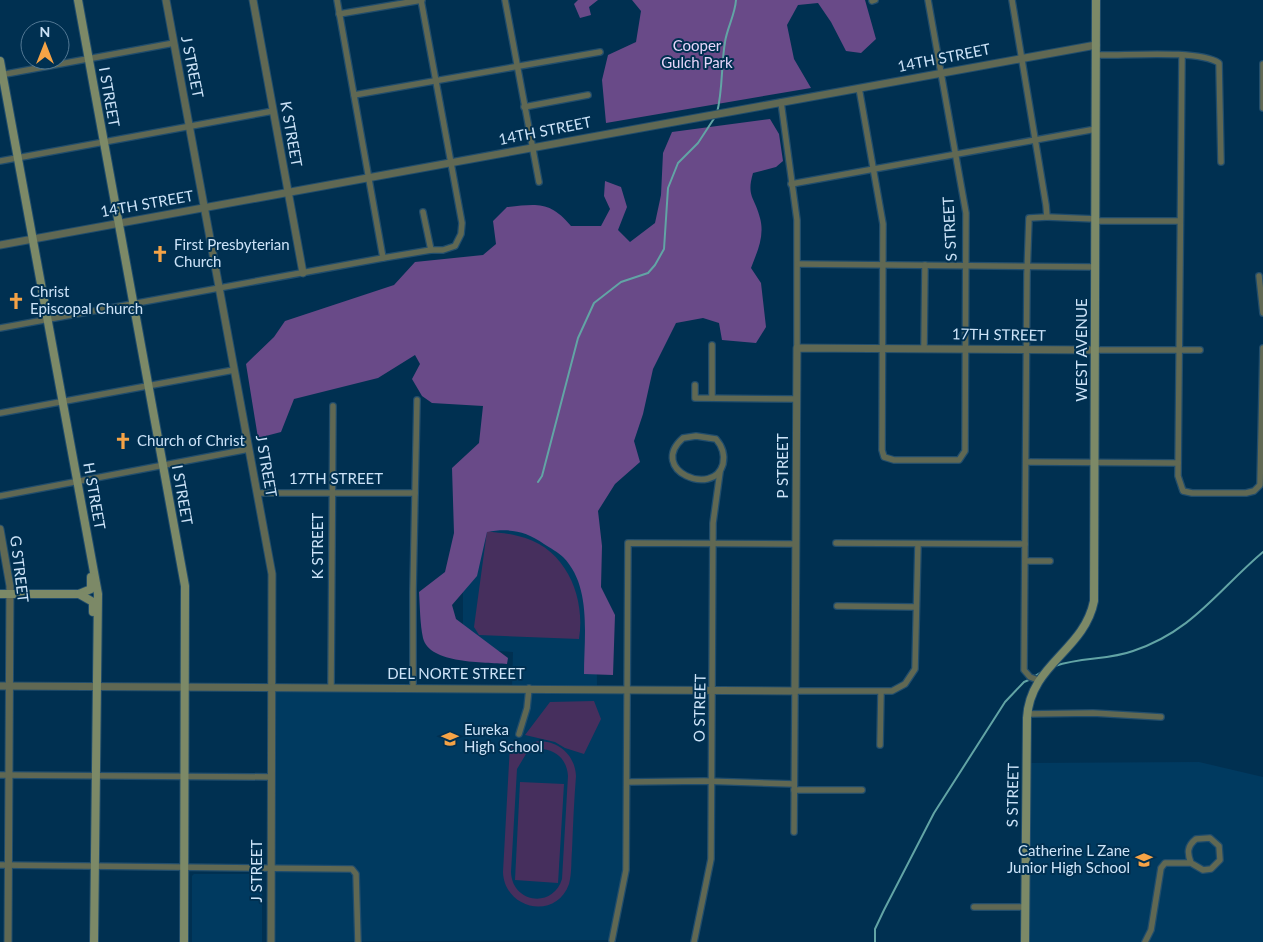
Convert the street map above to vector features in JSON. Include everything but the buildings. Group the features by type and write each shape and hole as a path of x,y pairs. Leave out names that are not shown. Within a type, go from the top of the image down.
{"main road":[{"name":"I STREET","path":"78,0 185,586 184,942"},
{"name":"WEST AVENUE","path":"1038,680 1080,634 1093,609 1096,350 1096,0"},
{"name":"H STREET","path":"0,61 1,75 18,157 98,594 96,633 94,942"},
{"path":"0,594 80,594 88,592 92,582 87,557 89,548"},
{"path":"80,594 93,602 93,624 96,633"},
{"name":"S STREET","path":"1025,942 1027,714 1031,695 1038,680"}],"street":[{"name":"J STREET","path":"166,0 273,586 271,942"},
{"name":"K STREET","path":"253,0 303,273"},
{"path":"336,0 383,258"},
{"path":"0,328 383,258 431,250 444,250 455,246 461,234 462,223 421,0 339,14"},
{"path":"505,0 539,182"},
{"name":"S STREET","path":"882,348 881,447 884,457 894,460 954,461 962,458 965,451 966,213 928,0"},
{"path":"1012,0 1046,193 1046,217"},
{"path":"1,75 174,43"},
{"name":"14TH STREET","path":"0,245 1096,45"},
{"path":"354,95 600,52"},
{"path":"1096,55 1209,58 1220,65 1221,162"},
{"path":"1182,56 1178,463 1180,488 1192,493 1246,494 1258,488 1261,478 1263,348"},
{"path":"1263,64 1263,108"},
{"path":"859,88 883,224 882,348"},
{"name":"14TH STREET","path":"524,107 588,95"},
{"name":"P STREET","path":"781,102 797,220 798,264 794,832"},
{"path":"0,160 273,111"},
{"path":"792,184 1096,129"},
{"path":"423,212 431,250"},
{"path":"1038,680 1030,677 1024,670 1029,218 1180,221"},
{"path":"798,264 1096,267"},
{"path":"924,348 925,265"},
{"path":"1259,276 1263,312"},
{"path":"712,345 712,398"},
{"name":"17TH STREET","path":"797,348 1200,350"},
{"path":"0,413 234,370"},
{"path":"695,385 695,398 797,398"},
{"path":"414,688 417,400"},
{"name":"K STREET","path":"331,687 333,406"},
{"path":"696,436 716,439 722,447 724,457 720,472 707,478 692,478 681,474 677,470 674,459 675,448 679,441 683,438 696,436"},
{"path":"0,496 249,449"},
{"path":"1027,462 1178,463"},
{"name":"O STREET","path":"694,942 710,865 713,542 714,510 720,472"},
{"name":"17TH STREET","path":"257,493 416,493"},
{"name":"G STREET","path":"0,530 10,594 8,942"},
{"path":"612,940 626,870 629,689 628,542 796,544"},
{"path":"836,543 1025,544"},
{"path":"837,606 916,607 918,544"},
{"path":"1025,562 1050,561"},
{"name":"DEL NORTE STREET","path":"0,686 272,686 881,692 898,690 909,680 916,662 916,607"},
{"path":"519,734 527,708 530,688"},
{"path":"880,745 881,692"},
{"path":"1027,714 1093,713 1161,717"},
{"path":"0,775 271,777"},
{"path":"628,782 711,781 862,790"},
{"path":"1145,942 1151,930 1161,868 1166,863 1191,863 1204,870 1211,869 1220,860 1219,846 1210,838 1196,839 1189,846 1188,854 1191,863"},
{"path":"0,865 346,867 354,871 358,942"},
{"path":"974,907 1025,906"}],"shaded area":[{"name":"Eureka High School","path":"463,515 596,515 597,688 629,689 626,870 612,940 271,942 272,686 512,688 513,652 463,649"},
{"path":"487,531 514,535 534,542 548,550 560,562 569,575 579,606 579,639 479,635 474,627"},
{"path":"594,701 601,719 584,754 565,748 555,742 525,735 550,702"},
{"path":"538,741 559,747 573,762 576,776 569,884 562,896 553,903 543,906 532,906 521,902 512,895 506,885 503,872 510,745 518,746 518,751","holes":["543,749 557,754 564,761 568,776 562,879 557,889 550,895 534,898 525,896 518,890 513,882 511,872 517,769 526,754"]},
{"name":"Catherine L Zane Junior High School","path":"1199,762 1263,777 1263,942 1025,942 1027,763"},
{"path":"520,782 564,784 558,883 515,880"},
{"path":"194,874 262,874 262,942 192,942 192,876"}],"green space":[{"path":"578,0 598,0 589,7 591,15 580,18 574,4"},
{"name":"Cooper Gulch Park","path":"632,0 865,0 876,39 861,53 846,51 831,22 818,3 798,5 787,25 794,59 811,88 606,123 602,80 608,55 636,42 641,11"},
{"path":"770,119 779,134 783,161 776,167 753,173 750,187 762,231 760,244 751,268 761,283 766,327 756,343 722,340 719,323 703,318 676,323 653,369 643,414 634,441 640,462 615,484 598,511 602,546 601,587 615,615 613,675 584,674 585,628 582,597 579,582 563,557 531,536 503,530 487,532 477,576 452,605 456,619 508,658 507,664 459,660 436,653 427,646 423,638 419,592 445,572 454,533 452,468 479,443 483,406 432,403 422,396 412,379 420,364 415,355 378,378 294,399 281,432 258,438 246,364 274,337 285,321 394,285 415,262 483,255 496,244 493,221 507,207 543,206 556,212 571,226 601,226 610,209 604,196 605,181 621,187 627,207 618,230 630,242 655,223 661,195 663,153 672,132"}],"waterway":[{"path":"717,113 725,42 736,0"},
{"path":"538,482 542,476 578,338 594,303 621,282 648,273 655,265 664,249 668,188 678,163 698,143 715,117"},
{"path":"1055,666 1124,654 1154,643 1189,621 1263,552"},
{"path":"1035,676 1043,671"},
{"path":"875,942 875,929 934,813 1005,702 1024,682 1031,679"}],"place":[{"name":"First Presbyterian Church","path":"160,254"},
{"name":"Christ Episcopal Church","path":"16,301"},
{"name":"Church of Christ","path":"123,441"},
{"name":"Eureka High School","path":"450,739"},
{"name":"Catherine L Zane Junior High School","path":"1144,860"}]}
